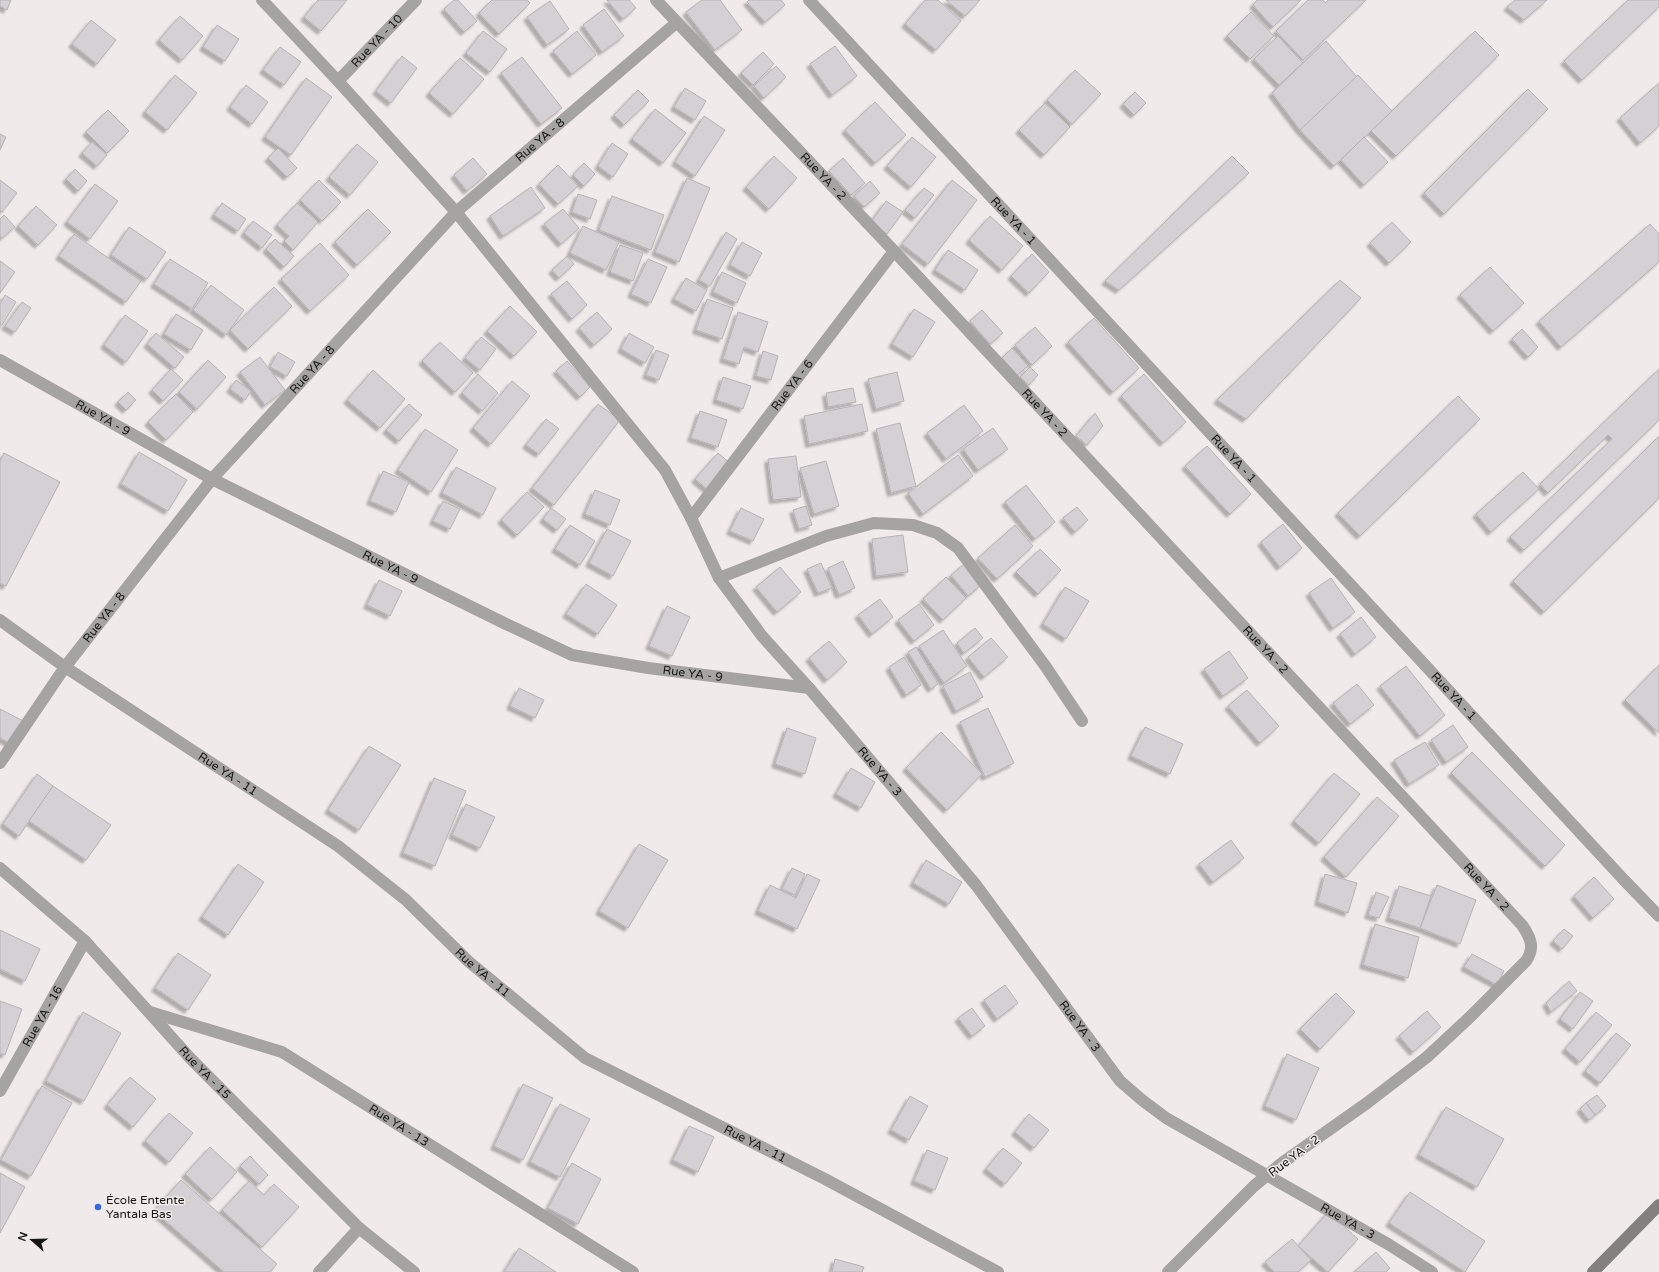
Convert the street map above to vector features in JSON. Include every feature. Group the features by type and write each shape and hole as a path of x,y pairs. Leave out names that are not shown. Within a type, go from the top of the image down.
{"main road":[{"path":"1593,1272 1659,1205"}],"street":[{"name":"Rue YA - 3","path":"262,0 456,212 665,470 691,518 719,578 762,636 809,688 976,885 1120,1081 1166,1118 1388,1244 1432,1272"},
{"name":"Rue YA - 10","path":"338,82 416,0"},
{"name":"Rue YA - 2","path":"656,0 676,23 894,251 1530,935 1532,944 1530,955 1526,961 1427,1057 1267,1175 1254,1186 1168,1272"},
{"name":"Rue YA - 1","path":"809,0 1298,529 1659,916"},
{"name":"Rue YA - 8","path":"0,763 65,667 212,479 456,212 676,23"},
{"name":"Rue YA - 6","path":"691,518 894,251"},
{"name":"Rue YA - 9","path":"0,360 212,479 572,655 648,668 809,688"},
{"path":"719,578 826,536 874,523 913,525 937,533 958,548 1046,667 1082,721"},
{"name":"Rue YA - 11","path":"0,620 65,667 338,846 406,900 468,961 585,1058 825,1179 998,1272"},
{"name":"Rue YA - 15","path":"0,868 85,941 190,1058 359,1228 414,1272"},
{"name":"Rue YA - 16","path":"0,1092 85,941"},
{"name":"Rue YA - 13","path":"149,1012 282,1052 634,1272"},
{"path":"319,1272 359,1228"}],"building":[{"path":"0,0 11,0 7,10 0,6"},
{"path":"318,0 347,0 321,31 304,17"},
{"path":"454,0 458,0 477,21 464,32 444,9"},
{"path":"492,0 527,0 530,3 499,34 479,13"},
{"path":"607,0 629,0 636,8 623,19"},
{"path":"702,0 720,0 742,30 715,50 686,12"},
{"path":"749,0 781,0 785,5 765,22 747,2"},
{"path":"925,0 938,0 961,21 936,50 905,24"},
{"path":"946,0 980,0 965,16"},
{"path":"1257,0 1301,0 1273,27 1253,5"},
{"path":"1308,0 1323,0 1325,3 1328,0 1366,0 1303,60 1276,31"},
{"path":"1515,0 1547,0 1524,20 1507,7"},
{"path":"1628,0 1659,0 1659,7 1582,80 1564,61"},
{"path":"550,1 569,29 547,45 527,17"},
{"path":"604,9 624,36 602,52 583,25"},
{"path":"1251,12 1274,36 1250,59 1227,36"},
{"path":"180,16 203,36 182,60 159,40"},
{"path":"91,20 116,40 97,64 72,44"},
{"path":"217,25 239,39 225,61 203,47"},
{"path":"483,31 507,49 490,72 466,53"},
{"path":"577,31 596,55 572,74 553,51"},
{"path":"1475,31 1499,55 1396,156 1371,131"},
{"path":"1278,36 1303,63 1279,85 1254,59"},
{"path":"1326,41 1357,77 1300,130 1272,93"},
{"path":"835,46 857,76 832,95 810,64"},
{"path":"280,47 301,62 284,85 263,70"},
{"path":"763,52 774,64 753,85 741,73"},
{"path":"402,56 417,68 391,103 376,91"},
{"path":"522,57 562,108 541,124 501,73"},
{"path":"460,58 484,79 453,114 429,93"},
{"path":"776,66 786,77 764,98 754,86"},
{"path":"1075,70 1101,94 1072,124 1047,100"},
{"path":"175,75 197,93 167,130 145,112"},
{"path":"1358,75 1392,111 1334,166 1300,130"},
{"path":"306,78 332,97 291,155 265,137"},
{"path":"1659,83 1659,126 1640,143 1620,118"},
{"path":"246,85 268,102 252,124 230,107"},
{"path":"685,88 706,101 695,120 674,107"},
{"path":"1528,89 1548,109 1444,214 1424,193"},
{"path":"638,90 649,101 624,125 614,115"},
{"path":"1135,92 1146,103 1134,115 1123,104"},
{"path":"875,102 906,135 875,163 845,130"},
{"path":"1045,103 1070,127 1044,155 1019,130"},
{"path":"655,109 686,133 663,163 632,139"},
{"path":"108,110 129,131 107,153 86,132"},
{"path":"704,116 725,130 695,176 675,162"},
{"path":"0,134 6,137 0,150"},
{"path":"912,137 936,157 911,187 887,166"},
{"path":"1364,137 1388,162 1364,185 1341,160"},
{"path":"92,142 107,155 97,166 82,153"},
{"path":"612,143 628,154 613,177 598,166"},
{"path":"357,144 378,162 350,195 329,177"},
{"path":"278,148 297,168 287,177 268,158"},
{"path":"774,156 797,178 769,209 746,187"},
{"path":"1232,156 1249,173 1119,290 1105,281"},
{"path":"473,158 487,174 467,191 454,175"},
{"path":"843,158 865,183 851,195 829,171"},
{"path":"584,163 595,174 584,186 573,175"},
{"path":"558,165 578,186 558,204 539,184"},
{"path":"75,169 87,181 78,191 66,179"},
{"path":"687,178 710,188 679,262 655,252"},
{"path":"0,180 17,193 2,212 0,210"},
{"path":"319,180 341,202 322,221 300,200"},
{"path":"952,180 977,200 928,264 902,244"},
{"path":"870,181 880,193 864,207 854,196"},
{"path":"95,184 118,201 90,239 67,222"},
{"path":"531,187 545,208 503,236 490,216"},
{"path":"924,188 934,195 915,218 905,210"},
{"path":"578,194 597,200 590,219 572,212"},
{"path":"612,196 664,215 651,250 599,230"},
{"path":"886,201 903,212 887,234 871,222"},
{"path":"222,203 246,219 238,231 214,215"},
{"path":"297,203 318,222 293,250 284,241 289,236 277,225"},
{"path":"36,206 57,225 38,245 18,226"},
{"path":"368,209 391,232 357,265 335,242"},
{"path":"563,209 579,228 561,244 544,224"},
{"path":"4,215 15,227 2,238 0,236 0,219"},
{"path":"990,216 1023,246 1002,270 969,240"},
{"path":"253,221 272,235 262,248 244,233"},
{"path":"1392,222 1411,242 1389,263 1370,243"},
{"path":"1650,224 1659,234 1659,262 1561,347 1539,321"},
{"path":"583,226 619,242 606,270 570,253"},
{"path":"129,227 166,252 147,279 111,255"},
{"path":"726,232 737,239 710,286 699,280"},
{"path":"74,234 141,281 126,302 59,256"},
{"path":"275,239 294,256 284,267 266,249"},
{"path":"742,242 762,253 750,276 730,265"},
{"path":"320,243 349,275 310,311 281,279"},
{"path":"620,245 643,253 633,281 610,272"},
{"path":"948,250 978,270 965,290 935,270"},
{"path":"1032,254 1049,272 1029,293 1011,276"},
{"path":"567,256 574,264 559,278 552,270"},
{"path":"170,259 208,283 192,309 154,284"},
{"path":"648,259 667,267 651,303 631,294"},
{"path":"0,261 15,272 0,293"},
{"path":"1490,267 1524,303 1493,331 1460,295"},
{"path":"722,272 746,283 737,303 713,292"},
{"path":"686,278 707,290 696,311 674,299"},
{"path":"1340,280 1361,298 1246,419 1217,400"},
{"path":"567,281 587,305 572,319 551,294"},
{"path":"211,285 244,310 226,335 193,310"},
{"path":"274,287 292,306 248,349 230,330"},
{"path":"5,295 16,302 2,325 0,324 0,304"},
{"path":"707,299 733,308 722,339 696,330"},
{"path":"22,302 31,308 15,332 5,326"},
{"path":"510,306 537,332 514,356 487,331"},
{"path":"914,309 935,322 913,357 892,344"},
{"path":"982,310 1003,333 990,344 970,321"},
{"path":"597,312 612,329 594,345 579,328"},
{"path":"738,312 768,322 758,352 744,347 739,364 723,359"},
{"path":"176,314 203,330 191,350 164,334"},
{"path":"125,315 148,331 126,362 104,345"},
{"path":"1094,318 1139,368 1113,392 1068,342"},
{"path":"1035,327 1052,346 1032,365 1015,345"},
{"path":"1522,329 1538,347 1528,357 1512,339"},
{"path":"156,333 184,357 175,368 147,344"},
{"path":"629,333 654,347 645,363 621,349"},
{"path":"481,337 496,349 480,370 465,358"},
{"path":"440,342 473,373 455,392 422,361"},
{"path":"1012,348 1028,366 1017,375 1002,358"},
{"path":"656,350 669,355 659,380 646,375"},
{"path":"763,351 778,356 771,380 756,376"},
{"path":"278,352 295,362 287,376 270,367"},
{"path":"260,357 285,390 265,405 240,372"},
{"path":"208,360 226,377 197,409 179,392"},
{"path":"567,361 590,387 580,397 556,371"},
{"path":"1030,367 1038,375 1029,385 1020,377"},
{"path":"171,369 183,380 163,401 152,390"},
{"path":"1659,369 1659,420 1524,550 1510,537 1612,439 1608,435 1548,493 1540,484"},
{"path":"373,370 405,399 380,428 347,400"},
{"path":"897,372 904,401 876,409 868,379"},
{"path":"478,374 498,393 482,411 462,393"},
{"path":"1144,374 1186,422 1163,443 1121,396"},
{"path":"723,377 751,386 743,409 716,400"},
{"path":"236,380 251,391 245,400 230,389"},
{"path":"512,381 530,396 491,444 473,428"},
{"path":"853,388 856,402 828,407 826,393"},
{"path":"128,392 136,400 126,410 118,402"},
{"path":"176,394 193,412 166,440 148,422"},
{"path":"1458,396 1480,419 1360,536 1338,513"},
{"path":"409,404 422,415 399,441 386,430"},
{"path":"598,404 620,420 554,505 532,488"},
{"path":"862,404 868,431 809,444 804,416"},
{"path":"964,405 983,431 946,459 927,433"},
{"path":"700,411 727,420 718,447 691,438"},
{"path":"1095,413 1103,426 1087,445 1076,436"},
{"path":"546,419 559,429 539,454 526,445"},
{"path":"900,423 916,486 891,493 876,429"},
{"path":"993,428 1008,449 978,470 963,449"},
{"path":"425,429 458,450 431,492 398,470"},
{"path":"1659,436 1659,498 1544,612 1513,581"},
{"path":"1207,446 1251,494 1230,514 1185,466"},
{"path":"139,452 187,480 168,511 121,484"},
{"path":"4,453 60,482 6,586 0,583 0,461"},
{"path":"718,453 731,464 708,490 695,479"},
{"path":"958,455 973,476 923,514 908,493"},
{"path":"796,456 801,497 773,500 768,459"},
{"path":"826,461 839,506 814,514 800,468"},
{"path":"456,467 496,488 483,515 442,493"},
{"path":"383,471 409,482 396,512 370,501"},
{"path":"1523,472 1539,489 1491,532 1476,514"},
{"path":"1026,485 1055,522 1035,539 1005,502"},
{"path":"595,490 620,500 610,525 585,514"},
{"path":"527,492 544,507 517,535 501,520"},
{"path":"443,501 460,509 450,529 433,521"},
{"path":"806,506 812,525 799,529 793,510"},
{"path":"1077,507 1088,520 1075,532 1063,518"},
{"path":"551,508 566,519 557,530 543,519"},
{"path":"741,508 764,519 753,541 730,531"},
{"path":"1283,524 1302,548 1280,567 1261,542"},
{"path":"570,525 595,541 580,565 555,549"},
{"path":"1015,525 1033,546 997,579 978,558"},
{"path":"607,529 631,541 613,576 589,563"},
{"path":"903,535 908,572 876,576 872,539"},
{"path":"1040,549 1061,570 1038,594 1016,572"},
{"path":"843,561 855,588 839,595 828,568"},
{"path":"821,563 832,588 818,593 807,569"},
{"path":"964,564 981,585 968,596 951,575"},
{"path":"780,567 801,592 777,612 756,587"},
{"path":"946,577 966,598 943,620 923,599"},
{"path":"1331,578 1355,612 1333,628 1309,593"},
{"path":"379,580 402,591 390,616 367,605"},
{"path":"586,584 617,605 598,634 566,614"},
{"path":"1065,587 1089,601 1066,639 1043,624"},
{"path":"880,599 893,617 872,634 858,615"},
{"path":"919,604 934,625 914,641 898,620"},
{"path":"667,606 690,617 672,656 649,646"},
{"path":"1361,617 1376,637 1355,654 1340,634"},
{"path":"975,628 983,638 964,653 957,643"},
{"path":"943,630 967,666 944,683 919,646"},
{"path":"991,638 1008,657 984,677 968,657"},
{"path":"829,641 847,662 827,680 809,658"},
{"path":"916,647 938,684 931,689 908,652"},
{"path":"1229,651 1248,678 1223,696 1204,669"},
{"path":"904,657 921,685 906,695 889,667"},
{"path":"1659,665 1659,733 1625,700"},
{"path":"1406,666 1445,715 1420,736 1380,686"},
{"path":"970,672 983,697 956,711 943,686"},
{"path":"1357,684 1374,705 1350,724 1333,703"},
{"path":"519,688 544,700 535,718 510,706"},
{"path":"1247,690 1279,726 1260,743 1228,706"},
{"path":"988,708 1014,763 985,777 960,722"},
{"path":"0,709 27,723 13,745 0,738"},
{"path":"1453,725 1468,747 1446,762 1431,740"},
{"path":"1145,727 1183,744 1170,774 1131,756"},
{"path":"787,728 816,738 805,774 775,764"},
{"path":"941,732 982,774 947,810 906,768"},
{"path":"1425,742 1439,765 1409,784 1394,760"},
{"path":"369,746 401,765 359,830 328,810"},
{"path":"1472,752 1565,845 1545,866 1451,773"},
{"path":"851,768 875,782 861,808 836,794"},
{"path":"1334,773 1360,794 1319,843 1294,821"},
{"path":"37,774 53,786 19,836 3,824"},
{"path":"434,778 466,791 435,866 403,853"},
{"path":"53,786 111,825 86,860 29,821"},
{"path":"1377,797 1399,816 1346,877 1324,857"},
{"path":"466,804 495,817 480,848 452,835"},
{"path":"1231,840 1244,858 1213,882 1199,864"},
{"path":"639,844 668,860 628,928 599,911"},
{"path":"926,860 962,882 949,904 913,883"},
{"path":"238,864 264,882 228,935 202,917"},
{"path":"792,868 805,874 795,895 782,889"},
{"path":"807,874 820,880 797,929 758,911 770,885 796,898"},
{"path":"1325,874 1357,883 1348,913 1318,902"},
{"path":"1594,877 1614,899 1593,918 1574,896"},
{"path":"1437,885 1476,900 1460,944 1420,928"},
{"path":"1399,886 1431,896 1420,928 1389,918"},
{"path":"1376,892 1389,897 1379,918 1368,915"},
{"path":"1375,924 1419,937 1408,978 1363,965"},
{"path":"1564,929 1573,936 1562,949 1553,941"},
{"path":"0,930 40,949 25,981 0,969"},
{"path":"178,953 211,975 188,1010 155,988"},
{"path":"1472,954 1504,971 1497,985 1464,967"},
{"path":"1569,981 1577,991 1551,1012 1546,1003"},
{"path":"1005,985 1018,1003 997,1019 984,1000"},
{"path":"1580,992 1593,1001 1573,1029 1560,1019"},
{"path":"1336,993 1355,1012 1320,1049 1300,1029"},
{"path":"0,1001 22,1009 5,1055 0,1053"},
{"path":"972,1008 985,1026 972,1036 958,1018"},
{"path":"1427,1011 1441,1027 1413,1052 1399,1036"},
{"path":"83,1012 121,1033 84,1101 46,1081"},
{"path":"1596,1012 1612,1025 1580,1062 1565,1049"},
{"path":"1616,1033 1631,1045 1600,1083 1585,1071"},
{"path":"1287,1054 1319,1068 1296,1120 1265,1106"},
{"path":"130,1077 156,1099 133,1127 107,1105"},
{"path":"523,1084 553,1098 523,1160 494,1146"},
{"path":"42,1086 72,1103 31,1176 1,1160"},
{"path":"1597,1095 1606,1106 1595,1115 1586,1103"},
{"path":"910,1096 928,1106 909,1140 891,1130"},
{"path":"1586,1103 1595,1115 1589,1120 1580,1109"},
{"path":"560,1104 590,1119 560,1177 530,1162"},
{"path":"1446,1107 1504,1139 1477,1187 1419,1155"},
{"path":"169,1113 193,1133 169,1162 145,1141"},
{"path":"1029,1114 1049,1130 1034,1148 1015,1132"},
{"path":"689,1126 714,1137 698,1172 673,1160"},
{"path":"210,1147 237,1172 212,1199 185,1174"},
{"path":"1003,1148 1022,1163 1005,1184 986,1169"},
{"path":"927,1150 948,1158 935,1190 914,1181"},
{"path":"250,1156 268,1175 259,1184 240,1166"},
{"path":"572,1163 601,1179 578,1224 548,1208"},
{"path":"0,1173 25,1187 0,1233"},
{"path":"181,1180 277,1264 270,1272 224,1272 154,1211"},
{"path":"249,1181 264,1195 274,1184 299,1207 262,1247 222,1210"},
{"path":"1410,1192 1485,1241 1465,1272 1389,1223"},
{"path":"1328,1212 1358,1239 1328,1272 1298,1246"},
{"path":"1292,1239 1311,1260 1298,1272 1274,1272 1265,1262"},
{"path":"519,1248 556,1272 504,1272"},
{"path":"1376,1252 1390,1268 1386,1272 1354,1272"},
{"path":"835,1259 864,1267 862,1272 832,1272"}],"place":[{"name":"École Entente Yantala Bas","path":"98,1207"}]}
